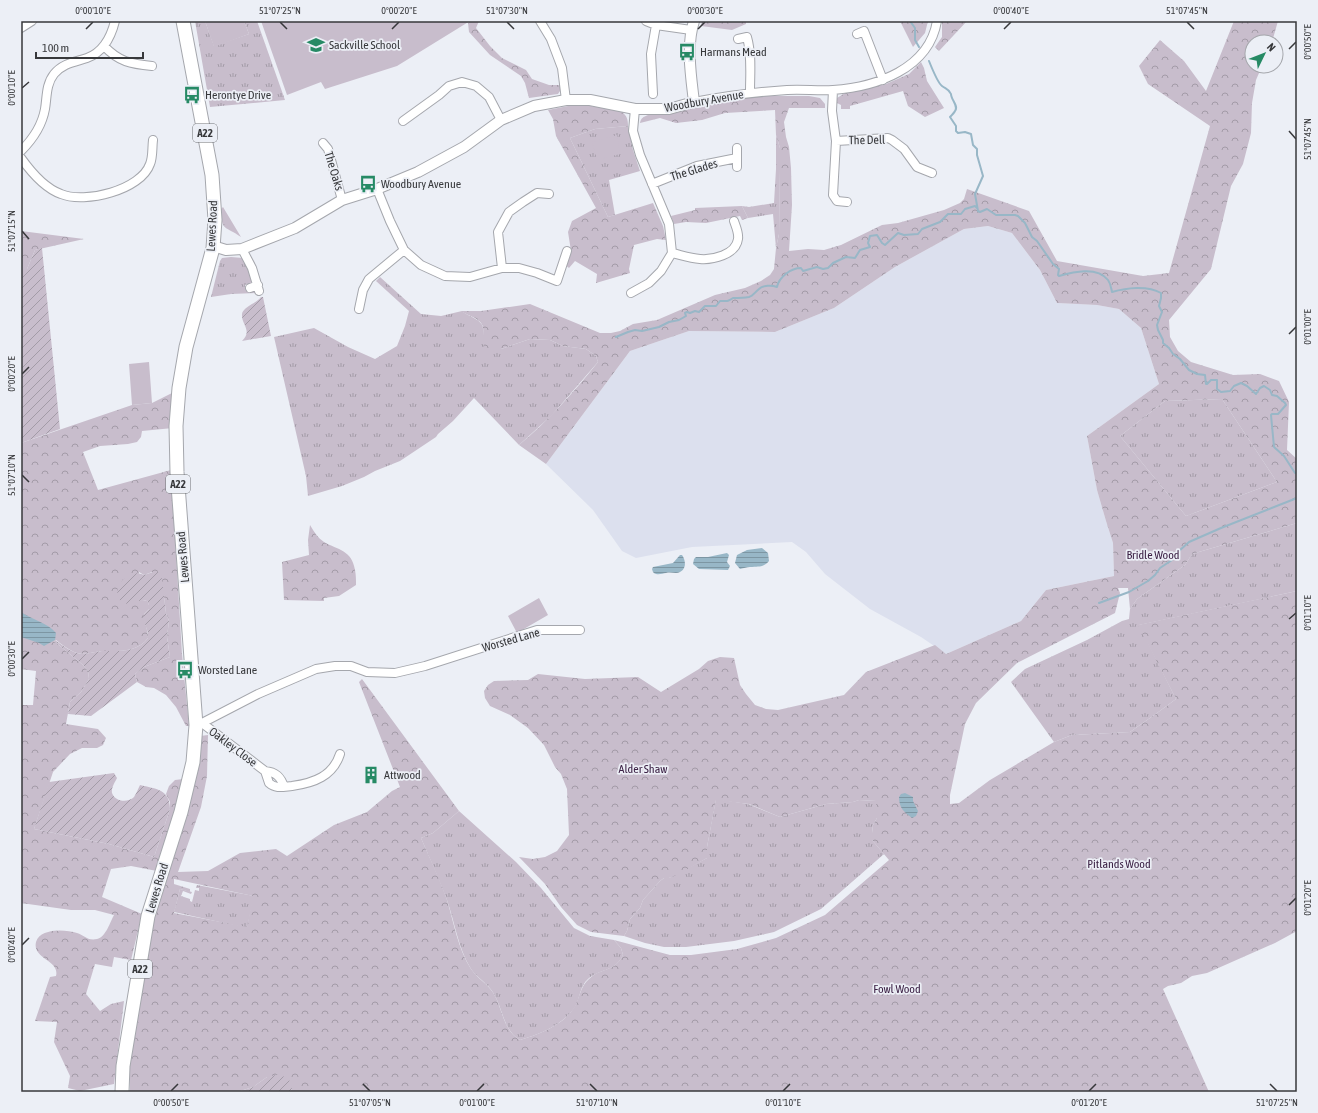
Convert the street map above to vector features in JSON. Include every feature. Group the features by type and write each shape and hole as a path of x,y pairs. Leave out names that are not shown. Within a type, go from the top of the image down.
{"highway":[{"name":"Lewes Road","path":"122,1092 123,1066 148,916 182,805 193,762 199,724 178,487 176,426 179,388 186,347 213,246 214,220 212,175 183,21"}],"street":[{"path":"21,28 32,21"},
{"path":"21,151 39,129 50,83 54,74 60,68 69,63 88,58 104,46 109,41 115,21"},
{"path":"540,21 550,39 562,68 566,100"},
{"path":"646,21 656,25 692,26 690,70 694,102"},
{"name":"Woodbury Avenue","path":"213,246 226,250 242,249 295,228 342,200 377,189 418,172 464,147 501,120 534,106 566,100 590,100 635,109 669,109 694,102 750,92 802,89 833,90 861,86 883,80 897,74 908,66 925,49 935,32 937,21"},
{"path":"653,94 651,54 656,25"},
{"path":"857,34 864,31 883,80"},
{"path":"738,39 747,37 748,41 750,92"},
{"path":"104,46 118,59 131,64 152,66"},
{"path":"403,121 449,86 462,82 476,86 489,97 501,120"},
{"name":"The Dell","path":"833,90 832,111 836,141 833,195 837,201 847,202"},
{"path":"631,293 649,283 661,271 672,253 669,224 640,155 634,131 635,109"},
{"name":"The Dell","path":"836,141 888,138 904,149 917,168 932,173"},
{"path":"21,158 35,176 62,195 78,198 98,196 116,191 136,182 146,172 150,164 153,140"},
{"name":"The Oaks","path":"323,143 328,149 342,200"},
{"name":"The Glades","path":"652,184 697,166 737,162 737,148"},
{"path":"377,189 404,250 421,265 445,276 470,277 502,268 519,268 557,281 567,251"},
{"path":"502,268 498,232 509,212 537,193 549,194"},
{"path":"672,253 700,259 714,258 730,252 738,241 738,233 734,221"},
{"path":"242,249 252,268 256,288"},
{"path":"359,309 363,290 369,279 404,250"},
{"name":"Worsted Lane","path":"199,724 258,694 316,669 334,666 351,666 368,672 394,673 424,666 537,630 580,630"},
{"name":"Oakley Close","path":"199,724 265,771 270,771 279,776 284,787"},
{"name":"Oakley Close","path":"265,771 268,783 278,788 308,784 326,774 336,764 340,754"}],"shaded area":[{"path":"988,226 1012,233 1040,270 1057,303 1097,305 1119,309 1141,328 1159,384 1087,436 1097,490 1113,543 1114,576 1046,590 1021,621 946,654 921,637 870,609 825,574 806,552 792,542 692,547 636,558 622,551 593,510 546,464 630,351 689,331 775,332 834,308 895,267 964,229"}],"green space":[{"path":"195,21 205,21 214,46 249,34 244,21 257,21 285,100 210,107"},
{"path":"205,21 244,21 249,34 214,47"},
{"path":"261,21 470,21 397,66 325,89 321,82 287,95"},
{"path":"470,21 479,21 476,28 490,46 502,58 526,70 532,79 549,85 560,85 560,91 558,94 529,98 525,83 521,76 490,55 469,32 468,23"},
{"path":"702,21 746,21 746,24 732,30 701,26"},
{"path":"900,21 928,21 925,33 913,47"},
{"path":"942,21 967,21 939,51 935,47 942,37"},
{"path":"1234,21 1278,21 1274,34 1244,34 1244,74 1259,74 1252,103 1251,133 1243,164 1231,186 1211,269 1169,320 1170,337 1178,351 1191,362 1233,375 1260,374 1279,381 1289,402 1287,450 1297,459 1297,523 1192,554 1185,565 1137,599 1130,609 1128,588 1118,588 1120,593 1115,613 1017,663 976,703 965,724 950,795 950,804 959,803 990,780 1054,742 1072,735 1130,732 1176,699 1138,625 1297,591 1297,931 1275,943 1207,973 1192,976 1181,983 1168,986 1163,989 1209,1092 289,1092 292,1089 267,1077 253,1087 237,1092 130,1092 130,1064 136,1020 154,917 200,736 208,735 207,776 201,807 178,872 208,871 240,853 276,849 287,856 334,825 367,812 392,791 400,787 359,682 362,679 459,811 433,833 421,838 447,900 463,953 474,973 489,987 494,994 510,1031 520,1040 543,1032 558,1024 575,1006 586,982 594,975 616,965 623,955 621,948 614,940 670,955 691,955 737,949 776,938 825,915 889,860 872,840 873,825 877,818 876,801 859,800 853,802 826,804 780,817 749,804 716,800 707,847 707,858 677,875 664,878 660,881 643,900 640,908 630,919 624,936 591,932 577,925 561,907 545,884 519,857 533,859 545,857 557,851 569,835 567,789 561,774 555,767 544,745 528,728 510,715 490,706 485,698 484,691 488,685 494,681 528,680 538,674 585,679 638,677 661,692 699,669 708,661 720,657 734,658 740,685 755,705 766,709 778,710 844,695 866,672 935,645 946,654 1021,621 1046,590 1114,576 1113,543 1097,490 1087,436 1159,384 1141,328 1119,309 1097,305 1057,303 1040,270 1012,233 988,226 964,229 895,267 834,308 775,332 689,331 630,351 546,464 519,445 560,406 580,384 598,362 596,356 586,349 563,346 550,340 530,339 501,349 485,348 483,345 482,324 477,319 462,311 481,311 530,304 600,333 611,333 620,331 633,324 657,320 715,295 745,288 770,275 774,269 779,234 780,148 776,135 775,110 725,113 702,120 676,123 660,118 640,123 642,118 648,115 703,107 720,102 756,96 809,96 820,98 825,104 825,108 789,108 784,122 791,168 792,205 789,251 808,249 824,250 841,245 882,225 898,223 944,210 960,203 964,199 967,189 1029,211 1057,261 1143,276 1169,273 1210,126 1148,84 1139,66 1160,40 1184,61 1206,91","holes":["1222,399 1277,482 1186,516 1120,436 1165,401","174,879 253,896 247,927 174,913 180,889 190,892 190,889 174,884"]},
{"path":"921,62 927,81 944,108 925,117 908,106 903,91 850,106 850,109 841,109 841,105 835,102 837,98 845,93 886,84 909,74"},
{"path":"568,106 591,106 621,111 626,116 628,126 595,129 570,138 608,217 653,203 663,226 666,240 657,239 634,245 629,269 630,273 596,283 597,274 575,261 569,268 564,264 571,251 568,232 572,221 596,208 556,136 553,119 548,110"},
{"path":"628,126 633,150 640,171 609,180 615,215 608,217 570,138 595,129"},
{"path":"617,135 620,154 597,160 592,142"},
{"path":"776,135 780,148 780,169 779,234 776,248 773,214 748,218 742,206 749,207 774,203"},
{"path":"742,206 748,218 742,220 740,216 706,223 686,222 674,224 671,216 695,210 695,208"},
{"path":"223,207 241,237 225,228 223,225 221,209"},
{"path":"21,231 84,239 35,250 27,269 21,269"},
{"path":"42,248 60,429 21,443 21,269 27,269 35,250"},
{"path":"222,258 243,258 251,276 251,283 245,285 246,291 255,290 256,293 231,294 211,297 220,261"},
{"path":"380,277 421,314 441,316 462,311 478,320 483,326 483,337 501,349 530,339 550,340 563,346 586,349 596,356 598,362 552,415 519,445 474,398 436,437 400,461 342,486 308,496 306,476 274,337 314,328 348,347 375,359 397,346 409,311 376,281"},
{"path":"263,297 271,336 242,341 247,331 242,314 247,307"},
{"path":"149,362 152,403 132,405 129,364"},
{"path":"176,391 173,428 142,431 141,437 137,442 100,446 83,452 98,490 171,470 182,654 189,726 186,726 176,707 166,695 154,688 146,687 137,682 135,674 144,667 170,657 167,637 169,621 166,613 164,597 152,572 144,575 139,572 137,601 147,601 149,605 149,609 144,614 148,638 144,643 133,649 81,654 72,651 56,640 54,641 88,671 89,679 81,692 70,702 66,724 98,729 106,738 103,745 97,748 82,748 70,754 53,772 34,829 109,844 154,857 170,809 170,802 166,794 169,786 175,780 183,779 157,871 131,866 111,869 102,897 142,914 131,960 114,957 112,967 95,964 86,994 100,1011 111,1004 124,1001 114,1084 80,1091 68,1088 70,1076 54,1042 57,1022 35,1021 50,977 56,976 54,966 38,952 36,942 38,937 42,934 60,930 77,933 91,939 100,938 107,929 114,915 95,910 71,910 21,903 21,705 33,705 36,671 21,669 21,443 132,405 152,403"},
{"path":"1222,399 1277,482 1186,516 1120,436 1165,401"},
{"path":"1297,523 1297,591 1139,625 1176,699 1130,732 1072,735 1054,742 1011,682 1025,669 1087,640 1122,621 1129,619 1130,609 1137,599 1185,565 1192,554"},
{"path":"310,525 316,535 322,540 348,554 355,570 356,585 339,596 324,598 324,601 284,600 282,562 309,555 308,540"},
{"path":"156,571 160,573 162,579 166,613 169,621 167,637 170,657 144,667 135,674 137,682 91,716 68,714 70,702 81,692 89,679 88,671 54,641 55,640 71,651 80,654 133,649 144,643 148,638 148,633 143,618 144,614 149,609 147,601 123,604 117,594 120,584 127,576 138,573 144,575"},
{"path":"539,598 548,615 517,633 508,616"},
{"path":"114,773 117,778 112,793 119,800 125,801 134,797 140,785 157,789 168,797 170,809 154,857 109,844 34,829 49,782"},
{"path":"716,799 748,804 780,817 826,804 853,802 859,800 877,801 877,818 873,825 872,840 884,854 821,909 774,932 734,941 686,947 664,947 624,936 630,919 640,908 643,900 660,881 664,878 669,878 707,858 707,847"},
{"path":"459,811 516,862 541,888 574,928 590,936 614,940 621,948 623,955 612,967 598,973 585,982 575,1007 558,1024 543,1032 520,1040 510,1031 492,990 473,972 463,953 447,900 421,838 433,833"},
{"path":"197,885 254,896 247,928 174,912 180,889 192,892 191,894 183,891 181,896 190,899 192,902 195,890 199,891 199,888 196,888"},
{"path":"280,1074 290,1081 292,1089 289,1092 237,1092 253,1087 267,1077"}],"water":[{"path":"762,548 768,553 769,561 765,565 740,569 735,563 737,555 747,550"},
{"path":"727,553 729,555 727,562 730,566 728,570 699,569 693,564 696,557 708,557"},
{"path":"680,555 682,555 685,561 685,566 682,571 676,573 659,574 653,572 653,567 673,563"},
{"path":"21,612 52,629 56,633 55,640 44,646 21,637"},
{"path":"905,793 913,797 913,801 918,811 916,816 912,818 904,812 900,804 899,797 901,794"}],"waterway":[{"path":"910,21 915,28 915,40 919,47"},
{"path":"929,61 939,82 951,94 956,109 950,117 956,126 956,131 958,133 965,132 971,134 973,145 977,149 977,155 983,176 975,194 978,211 980,212 987,209 996,215 1018,216 1025,223 1032,237 1037,241 1053,264 1059,269 1059,276 1085,271 1098,273 1108,280 1112,292 1130,288 1143,288 1155,290 1161,293 1159,306 1162,312 1157,325 1158,330 1163,343 1189,370 1197,374 1205,375 1206,384 1211,380 1217,380 1217,389 1221,392 1230,391 1234,386 1241,383 1256,394 1260,388 1264,386 1270,390 1272,395 1277,396 1285,403 1286,405 1278,414 1271,415 1274,447 1284,456 1295,473 1297,473"},
{"path":"616,337 635,330 642,331 659,327 669,322 679,320 686,316 685,313 687,312 699,312 705,306 716,306 720,301 752,296 759,289 765,286 777,287 780,280 786,274 797,268 801,268 803,271 817,267 823,269 828,268 833,263 846,257 855,258 860,250 870,247 868,243 870,236 877,235 885,245 898,233 904,235 918,234 922,229 940,222 948,214 961,214 965,209 975,206 977,208"},
{"path":"1099,603 1129,592 1148,581 1160,568 1172,560 1189,542 1297,498"}],"place":[{"name":"Sackville School","path":"316,45"},
{"name":"Harmans Mead","path":"687,52"},
{"name":"Herontye Drive","path":"192,95"},
{"name":"Woodbury Avenue","path":"368,184"},
{"name":"Worsted Lane","path":"185,670"},
{"name":"Attwood","path":"371,775"}],"park label":[{"name":"Bridle Wood","path":"1153,555"},
{"name":"Alder Shaw","path":"643,769"},
{"name":"Pitlands Wood","path":"1119,864"},
{"name":"Fowl Wood","path":"897,989"}]}
